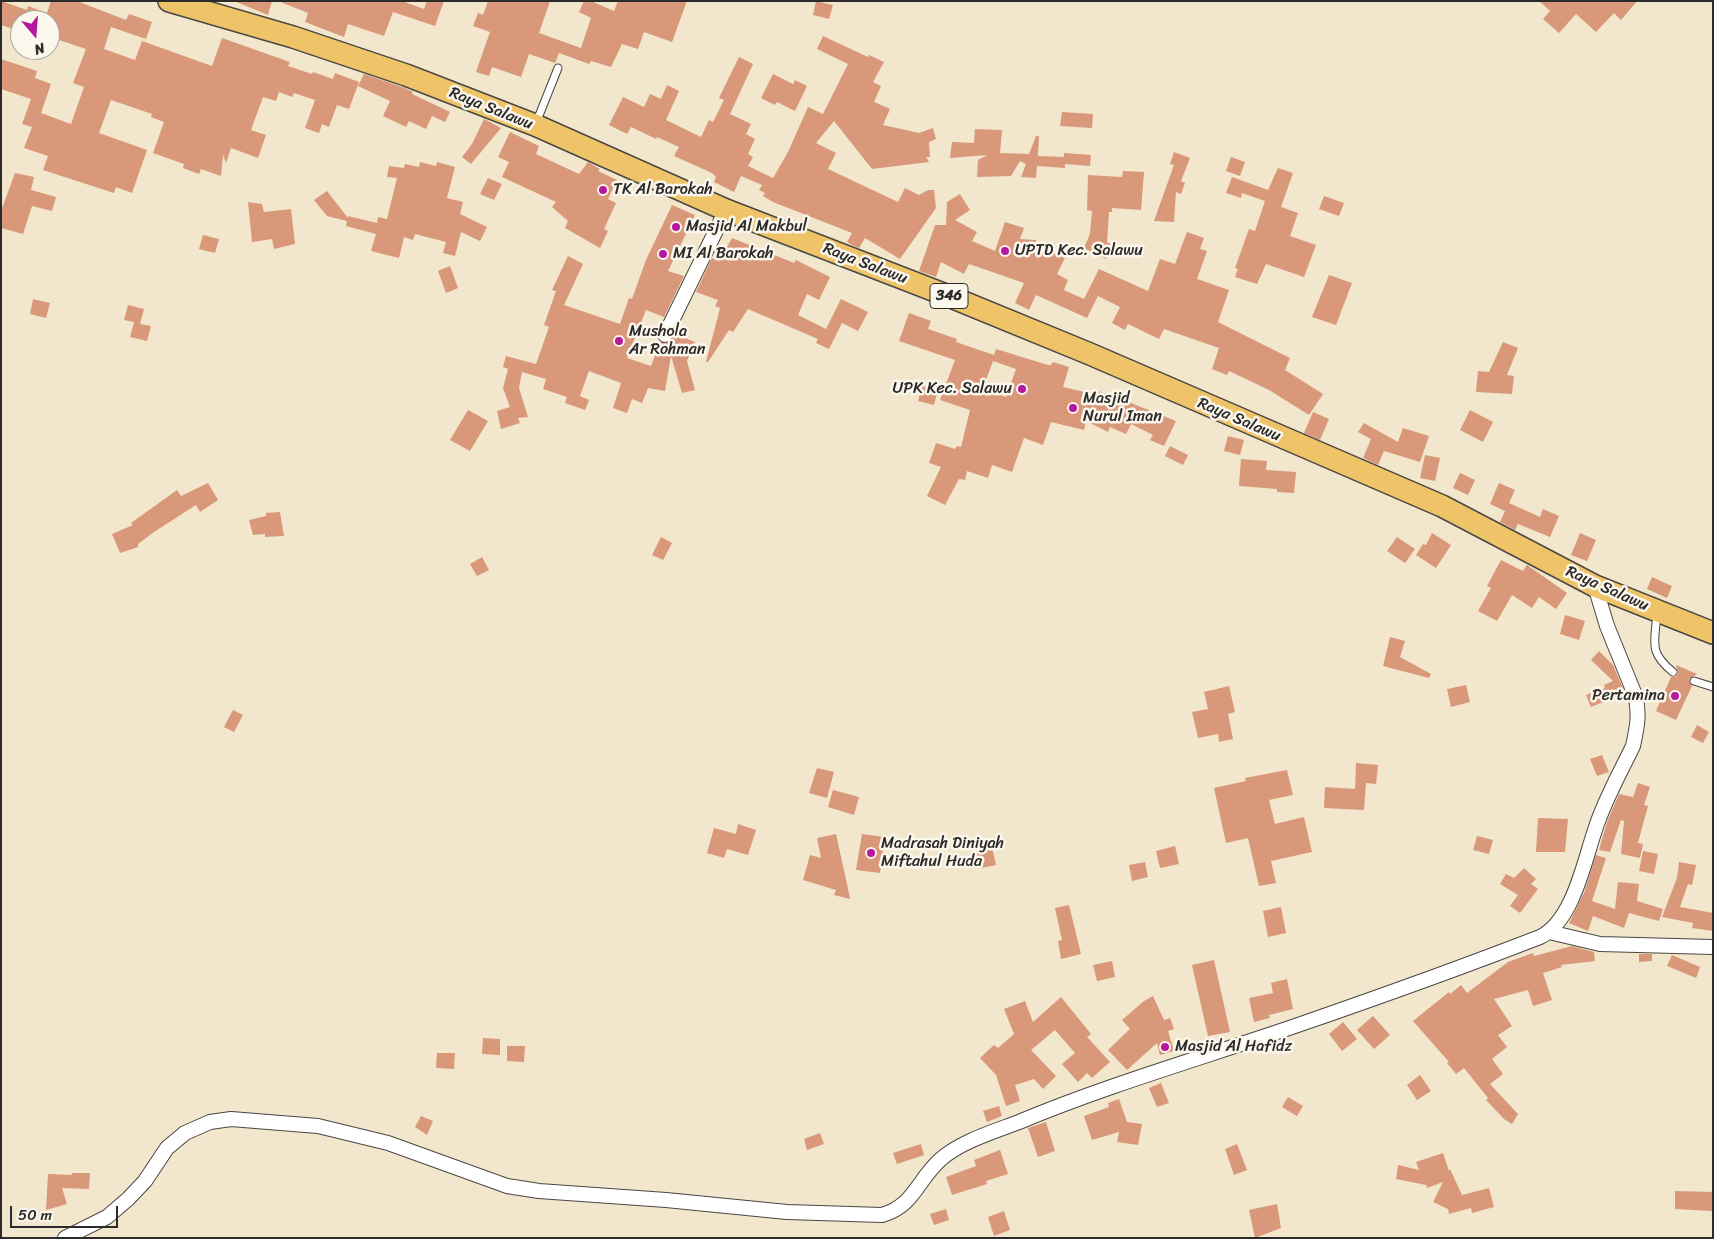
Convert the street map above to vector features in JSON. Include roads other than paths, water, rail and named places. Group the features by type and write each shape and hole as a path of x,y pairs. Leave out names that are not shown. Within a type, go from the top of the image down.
{"main road":[{"name":"Raya Salawu","path":"182,3 293,37 406,75 535,126 726,210 951,297 1090,354 1442,506 1595,586 1713,633"}],"street":[{"path":"665,335 726,210"},
{"path":"65,1238 107,1217 128,1199 145,1181 168,1148 185,1133 210,1122 231,1119 318,1126 388,1143 507,1186 787,1212 882,1215 896,1210 907,1202 928,1171 942,1158 965,1144 1140,1077 1298,1025 1506,950 1549,932 1569,901 1587,858 1595,829 1633,746 1636,732 1638,706 1635,695 1607,626 1595,586"},
{"path":"1549,932 1600,944 1713,947"}],"lane":[{"path":"535,126 558,68"},
{"path":"1658,611 1655,652 1662,664 1673,672"},
{"path":"1694,680 1713,687"}],"place":[{"name":"TK Al Barokah","path":"603,190"},
{"name":"Masjid Al Makbul","path":"676,227"},
{"name":"UPTD Kec. Salawu","path":"1005,251"},
{"name":"MI Al Barokah","path":"663,254"},
{"name":"Mushola Ar Rohman","path":"619,341"},
{"name":"UPK Kec. Salawu","path":"1022,389"},
{"name":"Masjid Nurul Iman","path":"1073,408"},
{"name":"Pertamina","path":"1675,696"},
{"name":"Madrasah Diniyah Miftahul Huda","path":"871,853"},
{"name":"Masjid Al Hafidz","path":"1165,1047"}]}
